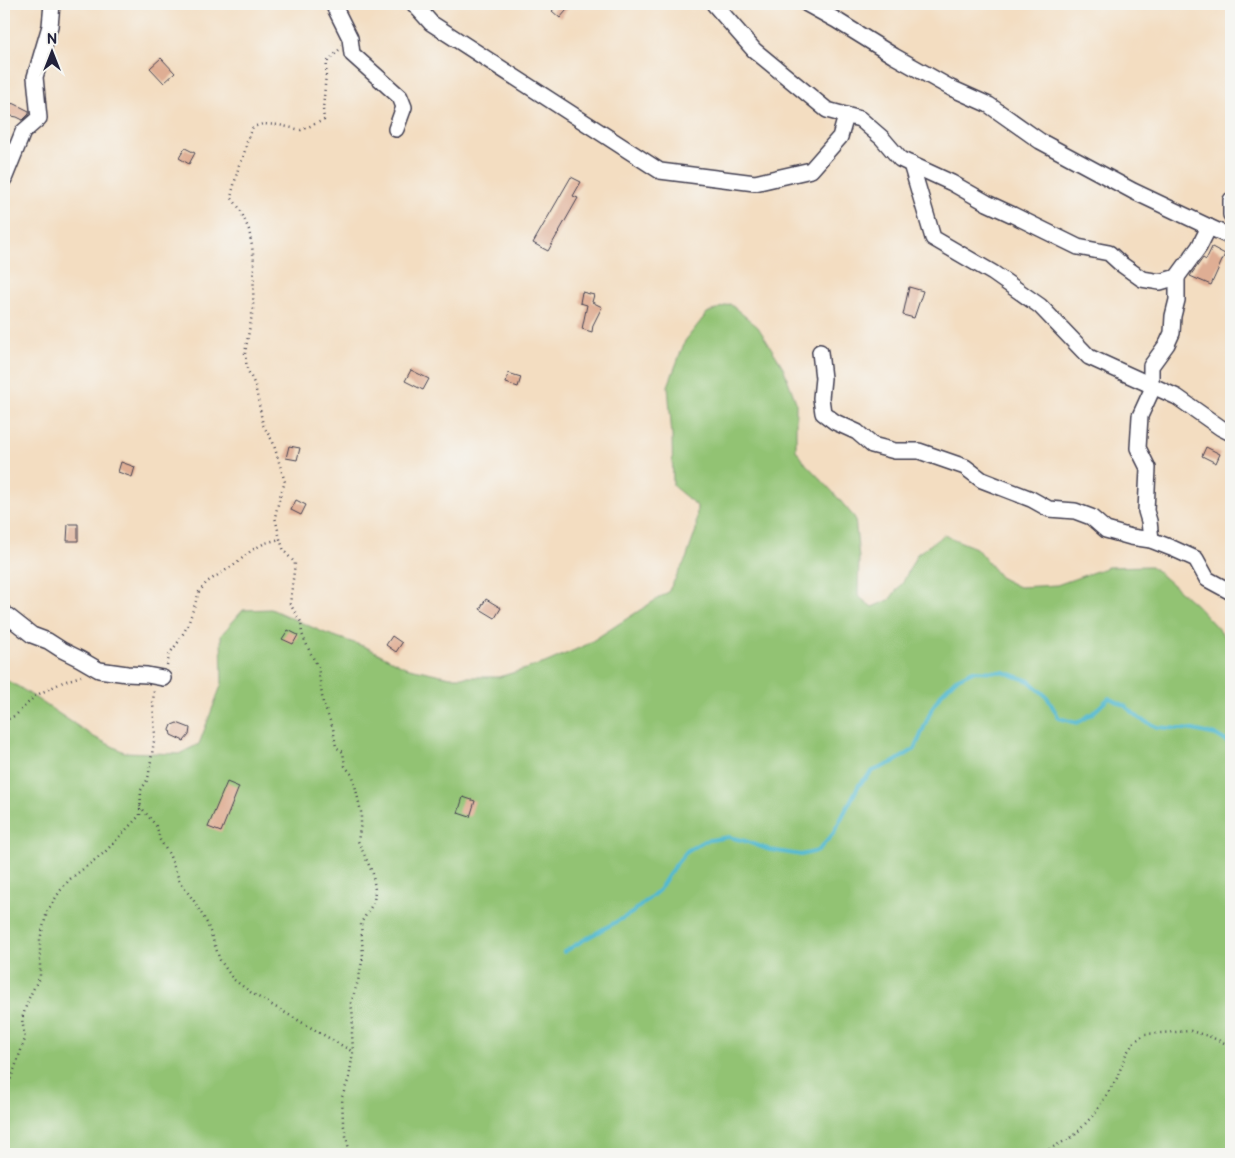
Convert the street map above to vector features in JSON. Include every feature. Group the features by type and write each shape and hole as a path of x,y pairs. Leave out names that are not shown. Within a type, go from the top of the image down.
{"street":[{"path":"4,179 23,132 39,118 35,77 50,26 52,4"},
{"path":"333,4 350,38 352,54 400,97 404,107 396,129"},
{"path":"414,4 431,23 660,171 755,183 811,170 840,137 846,116"},
{"path":"714,4 754,50 827,110 860,120 882,138 900,159 952,183 987,204 1078,247 1109,253 1120,264 1142,279 1160,282 1177,277"},
{"path":"807,4 943,84 989,105 1040,141 1133,191 1231,237"},
{"path":"911,164 933,238 993,273 1040,306 1088,357 1176,397 1231,433"},
{"path":"1231,200 1231,214"},
{"path":"1151,540 1146,511 1148,468 1138,448 1140,416 1151,392 1151,366 1167,344 1172,333 1173,316 1177,300 1177,277 1199,247 1208,227"},
{"path":"820,352 823,378 821,398 824,413 835,422 856,432 872,445 895,452 919,451 965,468 982,480 1031,499 1049,509 1075,511 1091,517 1106,530 1151,540 1196,558 1207,579 1231,592"},
{"path":"4,613 32,635 48,641 99,670 163,678"}],"path":[{"path":"350,38 327,62 324,120 301,130 264,124 253,127 239,165 231,197 240,209 249,230 252,246 254,262 253,309 245,352 247,369 255,386 264,425 273,442 285,482 275,517 284,551 296,563 290,604 300,622 302,634 318,667 324,703 333,728 336,747 343,752 345,766 353,776 361,812 358,842 373,874 375,890 374,902 361,923 362,957 358,982 351,1003 353,1052 349,1078 342,1097 343,1122 350,1154"},
{"path":"4,1098 25,1039 22,1019 28,1000 40,976 40,939 47,912 70,879 104,853 140,815 141,790 148,780 155,736 154,685 163,678 170,653 188,625 199,592 208,582 234,565 252,550 280,538"},
{"path":"4,720 16,716 28,702 46,690 99,670"},
{"path":"140,806 157,826 160,840 169,854 180,882 194,901 207,924 220,960 233,979 253,994 353,1052"},
{"path":"1040,1154 1074,1136 1096,1112 1117,1078 1126,1054 1134,1042 1145,1034 1191,1031 1231,1046"}],"green space":[{"path":"730,304 758,327 783,367 796,402 796,450 806,464 855,518 859,558 858,596 872,607 889,600 903,582 917,554 944,535 976,548 1001,578 1019,587 1057,585 1108,567 1151,566 1196,605 1231,643 1231,1154 4,1154 4,679 94,737 124,752 179,754 199,744 222,683 221,635 243,610 271,609 325,633 366,647 405,667 450,677 499,677 545,663 586,645 668,592 686,559 696,530 697,506 673,486 668,386 685,341 707,313"}],"building":[{"path":"559,4 572,4 560,18 552,11"},
{"path":"161,58 175,73 164,83 150,68"},
{"path":"8,103 15,104 29,111 29,114 23,120 6,115"},
{"path":"185,148 195,153 189,164 179,158"},
{"path":"571,177 581,182 573,196 578,198 548,251 533,243"},
{"path":"1212,247 1225,254 1211,285 1190,276 1203,258 1206,260"},
{"path":"909,287 923,291 914,318 903,315"},
{"path":"582,292 594,295 592,302 602,307 593,325 592,332 582,329 587,305 580,303"},
{"path":"411,370 429,379 423,390 405,381"},
{"path":"508,373 521,377 518,387 506,383"},
{"path":"289,446 300,448 297,460 286,458"},
{"path":"1206,447 1220,454 1216,463 1202,456"},
{"path":"121,462 135,467 132,477 118,472"},
{"path":"296,500 306,505 301,515 291,510"},
{"path":"68,524 78,524 78,541 67,541"},
{"path":"486,599 501,608 495,618 480,609"},
{"path":"288,630 298,635 293,644 282,639"},
{"path":"392,636 402,643 396,652 386,645"},
{"path":"177,723 190,728 189,735 184,741 171,735 172,725"},
{"path":"227,782 239,787 221,832 208,827"},
{"path":"463,797 475,801 470,817 458,813"}],"waterway":[{"path":"564,952 632,913 659,890 687,851 704,841 729,837 770,850 801,855 818,851 833,834 859,785 873,771 894,762 915,749 932,708 942,693 956,679 973,671 1004,672 1029,681 1047,697 1059,718 1077,723 1093,713 1109,698 1124,705 1140,719 1157,727 1193,730 1216,735 1231,744"}]}
